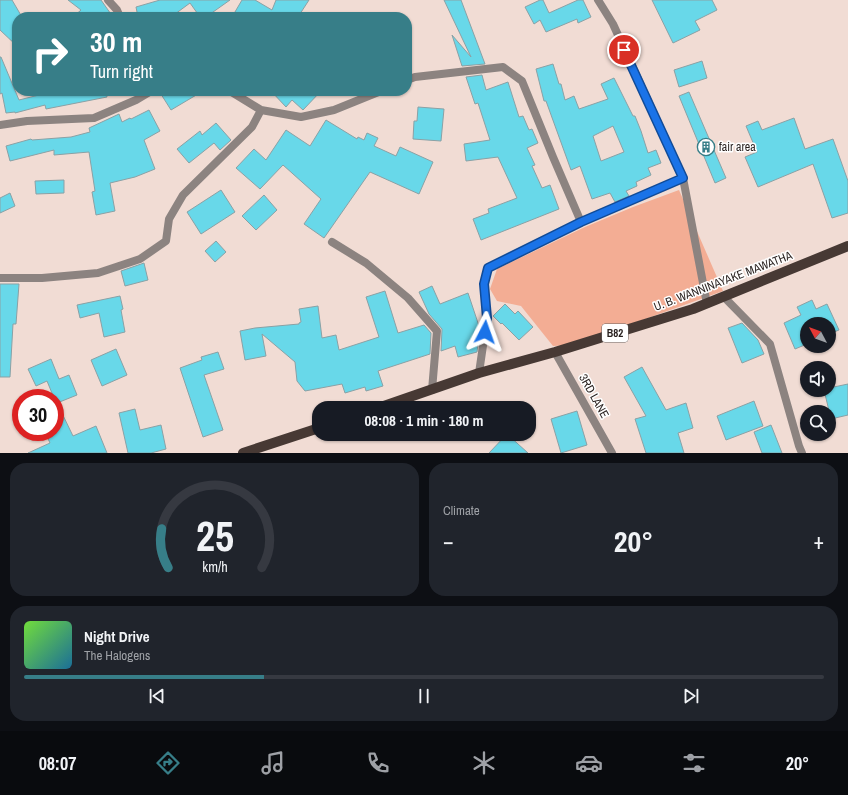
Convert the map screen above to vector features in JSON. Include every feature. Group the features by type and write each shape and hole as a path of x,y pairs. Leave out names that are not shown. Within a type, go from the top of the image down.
{"main road":[{"name":"U. B. WANNINAYAKE MAWATHA","path":"399,401 479,373 555,352 693,309 848,246"},
{"path":"243,453 266,450 312,431"}],"street":[{"path":"108,0 118,12"},
{"path":"598,0 612,24 683,178 707,304"},
{"path":"412,78 503,67 522,81 581,222"},
{"path":"0,125 27,121 94,118 142,96"},
{"path":"238,96 261,110 300,117 334,110 369,96"},
{"path":"0,278 42,278 98,272 140,259 166,241 169,219 183,195 252,127 261,110"},
{"path":"479,373 487,318 484,284 488,268 581,222 683,178"},
{"path":"332,242 366,263 408,298 436,331 432,390"},
{"path":"724,297 770,344 802,453"},
{"name":"3RD LANE","path":"555,352 612,453"}],"shaded area":[{"path":"679,190 723,291 573,345 553,346 521,306 497,301 490,289 497,269 585,227"}],"building":[{"path":"0,0 12,0 19,12 12,12 12,41 0,30"},
{"path":"68,0 101,0 109,12 79,12 81,10"},
{"path":"160,0 230,0 213,12 196,12 190,3 178,12 137,12 136,7"},
{"path":"242,0 255,0 272,10 276,0 309,0 301,12 235,12"},
{"path":"444,0 461,0 485,64 462,66 452,35 471,57"},
{"path":"543,0 549,13 578,0 583,0 591,17 578,23 577,19 546,32 540,20 534,24 525,7"},
{"path":"652,0 712,0 717,10 695,21 700,30 673,43"},
{"path":"1,57 12,83 12,96 17,96 19,100 35,96 107,97 46,109 45,105 15,113 6,113 2,93 0,94"},
{"path":"702,61 707,78 679,87 674,70"},
{"path":"553,64 559,84 561,84 565,100 574,96 579,109 608,99 601,84 614,78 633,116 635,116 648,153 656,150 661,163 648,168 651,175 636,182 637,186 626,191 629,196 615,202 610,193 592,199 580,166 571,170 546,101 544,101 536,69","holes":["613,126 624,152 601,161 593,136"]},
{"path":"482,75 486,90 508,82 519,117 523,116 529,130 532,129 538,143 527,148 535,165 532,166 542,188 550,185 559,209 481,240 473,219 489,213 488,209 517,198 498,157 466,161 464,144 490,140 478,103 475,104 466,77"},
{"name":"fair area","path":"689,92 726,178 715,183 679,96"},
{"path":"162,96 195,96 171,110"},
{"path":"276,96 316,96 303,110 292,100 286,107"},
{"path":"418,107 444,109 441,141 413,139 414,121 417,121"},
{"path":"149,110 160,131 144,140 155,169 135,177 110,183 115,211 96,215 92,192 95,191 89,152 54,155 54,150 10,161 6,146 31,139 71,137 90,132 89,128 119,114 122,122"},
{"path":"794,118 805,149 833,139 848,181 848,213 832,218 813,164 758,187 745,157 757,152 746,126 758,121 762,130"},
{"path":"326,120 357,139 358,137 364,140 367,133 378,138 374,146 396,156 400,147 433,162 419,194 370,172 324,238 304,224 321,199 283,165 260,189 236,168 254,149 266,160 286,130 310,146"},
{"path":"216,123 231,140 220,150 214,143 189,163 177,149 200,131 202,135"},
{"path":"64,180 64,193 36,194 35,181"},
{"path":"221,190 235,212 201,234 187,212"},
{"path":"10,193 15,206 0,213 0,198"},
{"path":"264,195 277,210 256,230 242,216"},
{"path":"216,241 226,252 215,262 205,251"},
{"path":"144,263 148,280 125,286 121,271"},
{"path":"0,284 19,284 16,324 13,324 10,377 0,377"},
{"path":"432,286 440,304 468,293 480,329 477,352 458,357 455,346 441,351 442,329 429,314 419,292"},
{"path":"385,291 398,333 424,325 431,333 430,354 378,371 383,386 366,391 365,387 345,393 342,384 305,391 297,381 295,362 262,334 266,356 245,360 240,331 255,328 299,324 301,322 299,309 318,306 322,338 336,335 339,350 379,337 366,297"},
{"path":"120,296 125,332 104,337 99,313 80,318 77,305"},
{"path":"812,300 816,309 827,304 833,317 800,317 800,347 795,349 784,323 801,315 797,307"},
{"path":"505,304 515,314 518,311 533,327 519,340 493,316"},
{"path":"742,323 758,340 764,354 742,363 728,328"},
{"path":"836,324 839,330 836,331"},
{"path":"116,349 127,375 102,386 91,360"},
{"path":"218,352 224,369 204,375 223,430 203,437 180,368 202,360 201,357"},
{"path":"51,359 59,379 69,375 77,395 64,400 64,389 50,389 47,381 36,386 28,369"},
{"path":"642,367 666,410 686,403 693,428 678,433 684,453 646,453 635,419 646,416 624,377"},
{"path":"848,384 848,415 836,418 836,405 828,405 826,397 836,397 836,387"},
{"path":"754,401 763,426 726,440 717,416"},
{"path":"135,409 140,430 161,425 166,449 151,453 128,453 119,413"},
{"path":"577,411 587,445 561,453 551,419"},
{"path":"64,417 73,436 96,426 107,453 28,453 50,443 49,441 64,441"},
{"path":"771,425 782,453 762,453 754,432"},
{"path":"500,441 515,441 528,453 489,453"}],"place":[{"name":"fair area","path":"706,147"}],"route":[{"path":"485,332 487,318 484,284 488,268 581,222 683,178 624,50"}]}
